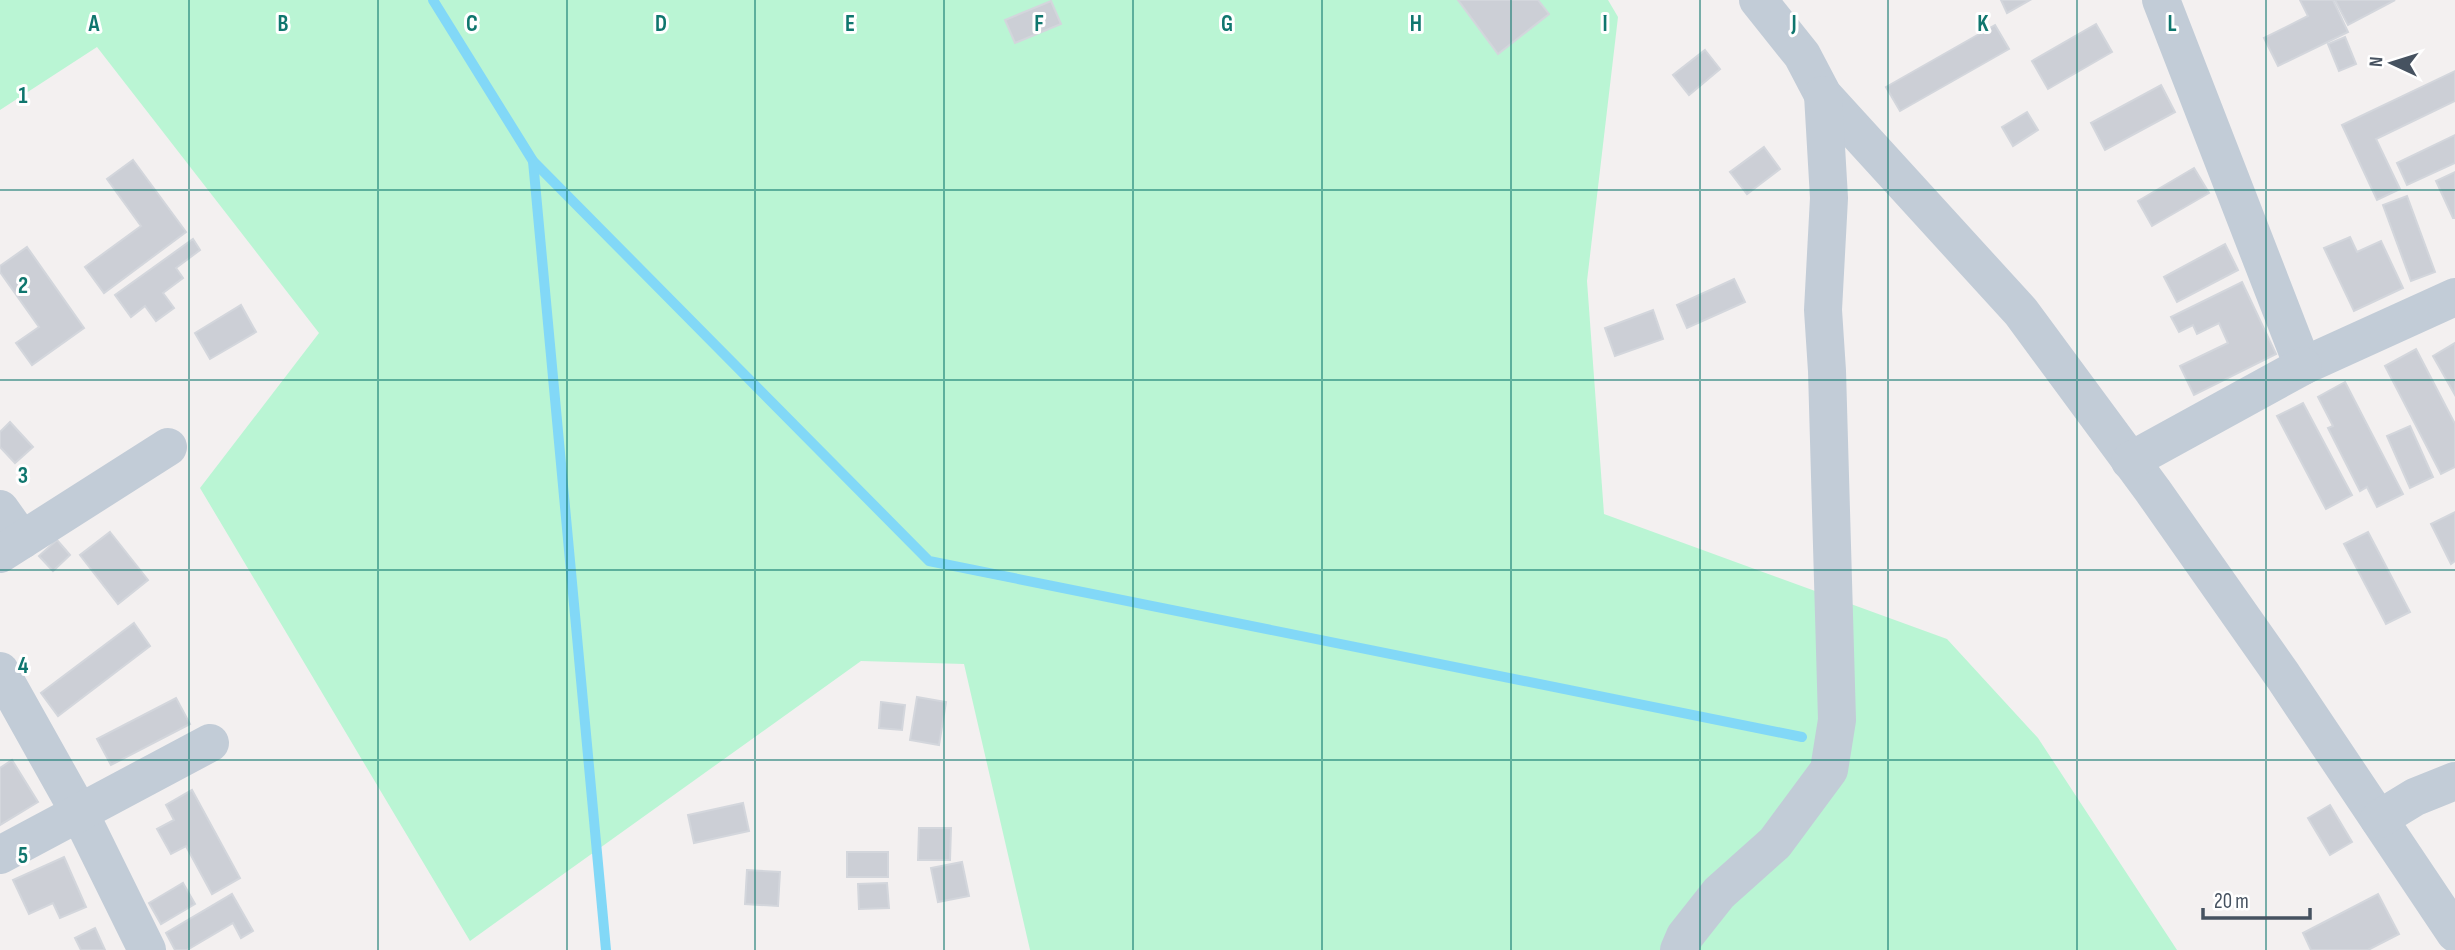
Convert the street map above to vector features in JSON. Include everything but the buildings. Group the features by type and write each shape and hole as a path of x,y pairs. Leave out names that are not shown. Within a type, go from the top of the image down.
{"street":[{"path":"1758,0 1802,55 1823,95 2021,312 2283,676 2455,933"},
{"path":"2161,0 2303,366"},
{"path":"1679,950 1685,936 1719,893 1775,843 1829,770 1838,720 1823,310 1829,198 1823,95"},
{"path":"2130,461 2303,366 2455,297"},
{"path":"0,509 11,547 168,447"},
{"path":"0,671 79,812 147,950"},
{"path":"0,855 210,743"},
{"path":"2379,819 2415,797 2455,781"}],"green space":[{"path":"0,0 1608,0 1618,17 1587,281 1604,514 1947,639 2038,738 2177,950 1030,950 964,664 861,661 470,941 200,488 319,333 97,47 0,110"}],"waterway":[{"path":"433,0 533,161 929,561 1802,737"},
{"path":"533,161 606,950"}]}
